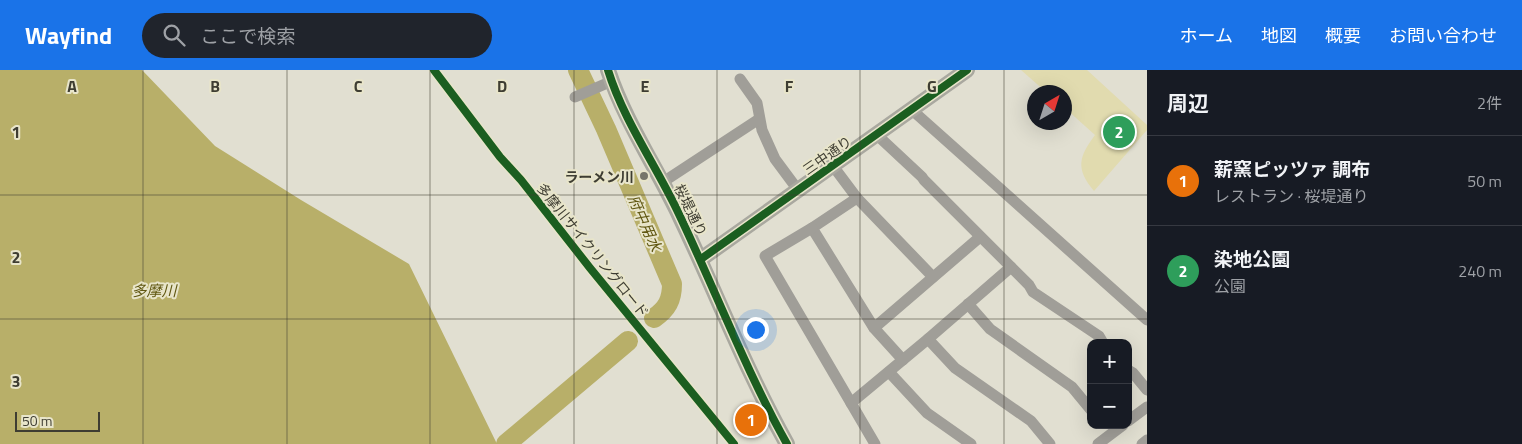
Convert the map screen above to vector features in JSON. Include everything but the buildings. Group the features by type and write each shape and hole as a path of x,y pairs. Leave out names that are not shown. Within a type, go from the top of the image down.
{"street":[{"name":"三中通り","path":"701,259 967,70"},
{"path":"577,96 607,77"},
{"name":"桜堤通り","path":"607,77 664,182 765,401 787,444"},
{"path":"740,79 757,103 762,130 775,158 798,190"},
{"path":"912,110 1147,320"},
{"path":"664,182 760,119"},
{"path":"877,135 911,166 1033,292 1101,339"},
{"path":"833,166 857,198 933,277"},
{"path":"857,198 765,256 875,444"},
{"path":"812,228 874,328 904,360"},
{"path":"874,328 980,237"},
{"path":"851,403 1011,268"},
{"path":"968,304 990,329 1072,387 1087,405"},
{"path":"928,339 955,368 1030,421 1050,444"},
{"path":"890,372 927,413 970,444"},
{"path":"1132,372 1147,390"},
{"path":"1132,418 1147,407"},
{"path":"1105,429 1110,435"},
{"path":"1098,444 1118,429"},
{"path":"1142,444 1147,440"}],"shaded area":[{"path":"1021,70 1087,70 1147,125 1147,130 1094,191 1084,176 1081,163 1085,150 1095,135 1072,114 1072,85 1038,85"}],"water":[{"name":"多摩川","path":"0,70 142,70 215,146 409,264 497,444 0,444"}],"waterway":[{"name":"府中用水","path":"578,70 606,129 672,284 668,304 654,318"},
{"name":"府中用水","path":"506,444 628,341"}],"cycle path":[{"name":"多摩川サイクリングロード","path":"434,70 500,157 521,180 590,268 734,444"},
{"path":"608,70 622,106 677,210 743,357 787,444"},
{"path":"701,259 967,70"}],"place":[{"name":"染地公園","path":"1119,132"},
{"name":"ラーメン川","path":"644,176"},
{"name":"薪窯ピッツァ 調布","path":"751,420"}]}
